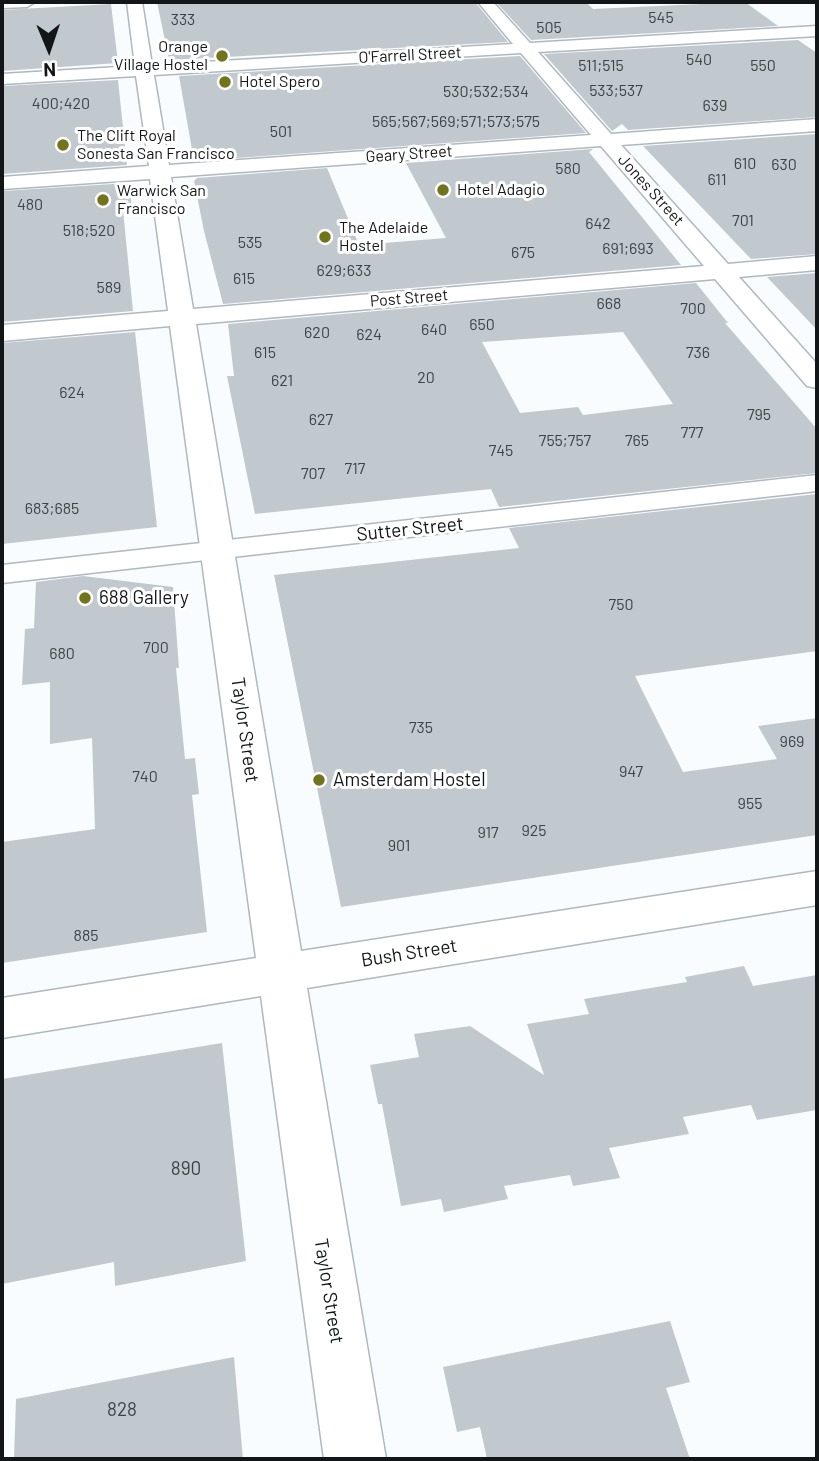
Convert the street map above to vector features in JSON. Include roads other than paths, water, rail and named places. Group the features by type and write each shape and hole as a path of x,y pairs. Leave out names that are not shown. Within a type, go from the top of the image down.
{"main road":[{"path":"2,3 27,2"},
{"name":"Taylor Street","path":"134,2 355,1459"},
{"name":"Jones Street","path":"485,2 817,380"},
{"name":"O'Farrell Street","path":"2,79 817,31"},
{"name":"Geary Street","path":"2,183 817,125"},
{"name":"Post Street","path":"2,333 817,263"},
{"name":"Bush Street","path":"2,1018 817,888"}],"street":[{"name":"Sutter Street","path":"2,574 817,483"}],"place":[{"name":"Orange Village Hostel","path":"222,56"},
{"name":"Hotel Spero","path":"225,82"},
{"name":"The Clift Royal Sonesta San Francisco","path":"63,145"},
{"name":"Hotel Adagio","path":"443,190"},
{"name":"Warwick San Francisco","path":"103,200"},
{"name":"The Adelaide Hostel","path":"325,237"},
{"name":"688 Gallery","path":"85,598"},
{"name":"Amsterdam Hostel","path":"319,780"}]}
